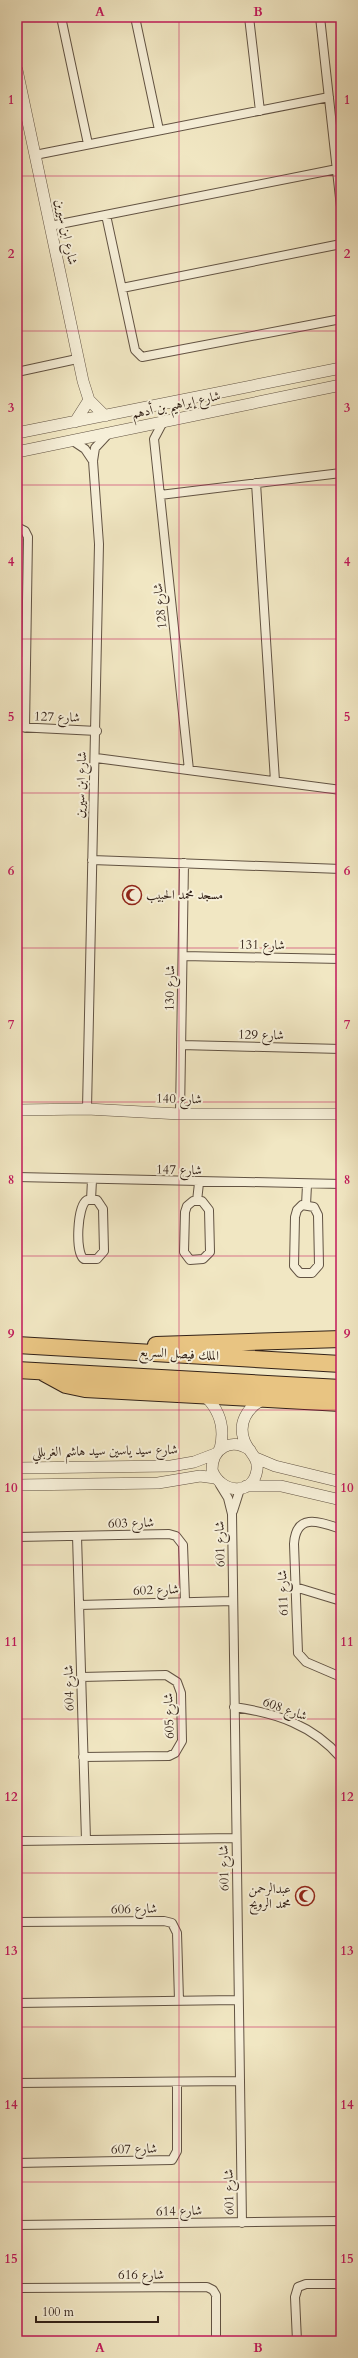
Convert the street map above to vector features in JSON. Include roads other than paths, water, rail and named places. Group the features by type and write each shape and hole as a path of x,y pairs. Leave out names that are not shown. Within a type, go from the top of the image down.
{"highway":[{"path":"100,1350 213,1341 341,1340"},
{"name":"الملك فيصل السريع","path":"17,1345 341,1364"},
{"name":"الملك فيصل السريع","path":"17,1370 341,1388"},
{"path":"41,1371 66,1385 85,1390 341,1403"}],"street":[{"path":"61,17 88,144"},
{"path":"135,17 160,130"},
{"path":"249,17 260,111"},
{"path":"320,17 341,207"},
{"name":"شارع ابن سيرين","path":"17,70 77,359 89,400 105,416"},
{"path":"35,154 329,97"},
{"path":"50,226 337,169"},
{"path":"106,215 136,352 142,357 341,319"},
{"path":"122,288 341,244"},
{"path":"17,372 77,359"},
{"name":"شارع إبراهيم بن أدهم","path":"17,433 341,368"},
{"name":"شارع إبراهيم بن أدهم","path":"17,452 338,387"},
{"path":"75,422 89,400"},
{"path":"138,428 149,432 154,439 163,422"},
{"name":"شارع ابن سيرين","path":"86,1109 92,860 97,731 99,544 93,461 95,448 108,434"},
{"name":"شارع 128","path":"154,439 189,770"},
{"path":"73,441 85,449 93,461"},
{"path":"160,495 341,473"},
{"path":"256,483 275,781"},
{"path":"17,527 25,531 28,538 21,661 21,728"},
{"name":"شارع 127","path":"21,728 97,731"},
{"path":"96,758 341,790"},
{"path":"92,860 184,862 341,869"},
{"name":"شارع 130","path":"180,1114 184,862"},
{"name":"شارع 131","path":"183,956 341,959"},
{"name":"شارع 129","path":"181,1045 341,1049"},
{"name":"شارع 140","path":"17,1110 86,1109 180,1114 341,1114"},
{"name":"شارع 147","path":"17,1178 199,1183 307,1185 341,1184"},
{"path":"91,1200 92,1180"},
{"path":"197,1201 199,1183"},
{"path":"306,1205 307,1185"},
{"path":"91,1200 99,1202 103,1210 104,1251 99,1258 84,1259 78,1251 80,1211 84,1202 91,1200"},
{"path":"197,1201 205,1203 209,1210 210,1252 205,1259 190,1260 184,1252 186,1212 190,1202 197,1201"},
{"path":"306,1205 314,1207 318,1215 319,1265 312,1273 300,1273 294,1266 295,1216 299,1207 306,1205"},
{"path":"206,1397 216,1408 222,1421 223,1430 217,1452 212,1462 217,1481"},
{"path":"243,1487 255,1477 257,1470 253,1454 244,1441 242,1424 251,1407 262,1400"},
{"path":"217,1452 235,1443 275,1466 341,1482"},
{"name":"شارع سيد ياسين سيد هاشم الغربللي","path":"17,1468 170,1466 194,1462 217,1452"},
{"path":"17,1485 158,1483 200,1476 217,1481 229,1489 281,1486 341,1500"},
{"name":"شارع 601","path":"217,1481 228,1498 232,1514 237,2000 242,2223"},
{"name":"شارع 601","path":"232,1514 243,1487"},
{"name":"شارع 611","path":"341,1529 317,1521 307,1522 299,1527 294,1540 298,1653 306,1662 341,1677"},
{"name":"شارع 604","path":"77,1536 86,1840"},
{"name":"شارع 603","path":"17,1537 176,1536 183,1545 185,1601"},
{"path":"295,1587 341,1601"},
{"name":"شارع 602","path":"79,1605 185,1601 233,1601"},
{"name":"شارع 605","path":"81,1676 166,1676 177,1682 181,1693 182,1741 176,1754 169,1756 83,1757"},
{"name":"شارع 608","path":"234,1707 271,1714 296,1723 317,1736 341,1758"},
{"path":"17,1841 236,1838"},
{"name":"شارع 606","path":"17,1922 164,1921 172,1923 177,1933 179,2000"},
{"path":"17,2003 237,2000"},
{"path":"17,2083 239,2081"},
{"name":"شارع 607","path":"17,2163 172,2160 177,2152 177,2082"},
{"name":"شارع 614","path":"17,2225 341,2221"},
{"path":"297,2341 295,2297 298,2287 306,2284 341,2284"},
{"name":"شارع 616","path":"17,2288 207,2287 213,2290 216,2295 216,2341"}],"place":[{"name":"مسجد محمد الحبيب","path":"132,895"},
{"name":"عبدالرحمن محمد الرويح","path":"305,1896"}]}
